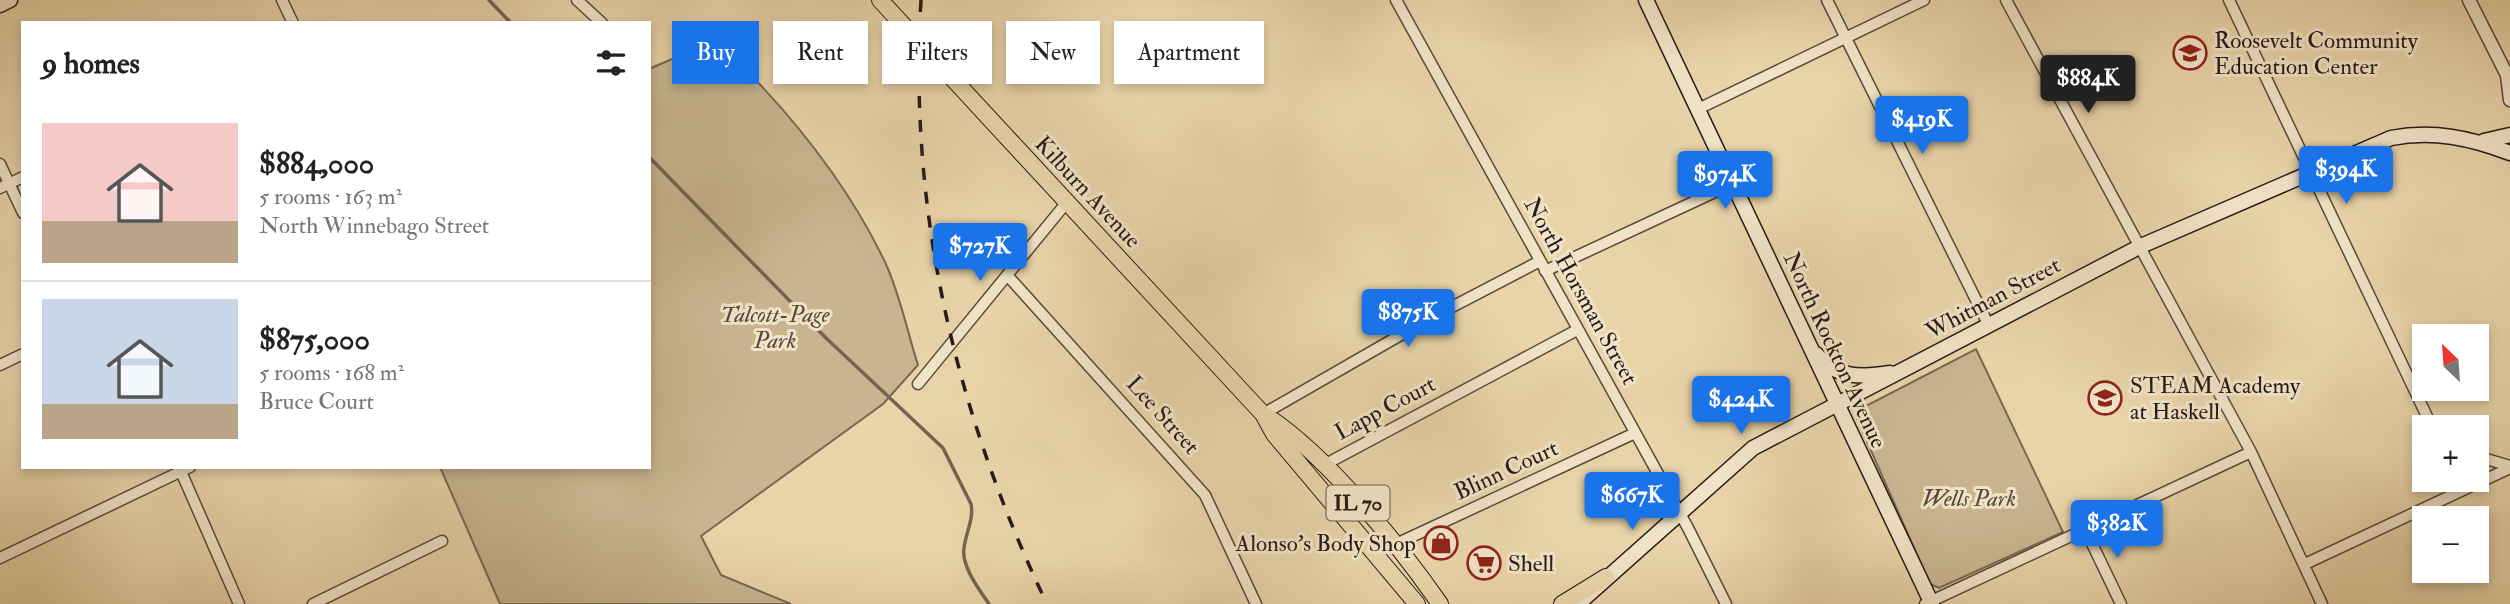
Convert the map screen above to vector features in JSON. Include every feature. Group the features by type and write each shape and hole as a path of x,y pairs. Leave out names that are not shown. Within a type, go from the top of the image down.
{"main road":[{"path":"0,5 10,0"},
{"name":"Kilburn Avenue","path":"880,0 1263,414 1274,434 1418,604"},
{"name":"North Rockton Avenue","path":"1646,0 1929,603"},
{"name":"Whitman Street","path":"1578,604 1753,448 2141,246 2312,170 2379,143 2407,135 2446,135 2479,142 2510,153"},
{"name":"Whitman Street","path":"2479,142 2510,135"},
{"path":"1806,342 1828,367 1837,372 1871,376 1902,372"},
{"name":"Kilburn Avenue","path":"1263,414 1280,425 1324,465 1396,544 1440,604"},
{"path":"1562,604 1606,577"}],"street":[{"path":"282,0 292,21"},
{"path":"577,0 600,21"},
{"name":"North Horsman Street","path":"1396,0 1680,513 1726,604"},
{"path":"1828,0 1989,326"},
{"path":"1698,109 1924,0"},
{"path":"2006,0 2251,452 2322,604"},
{"path":"2229,0 2426,415"},
{"path":"2469,0 2508,76 2510,100"},
{"path":"0,164 4,186 21,210"},
{"path":"4,186 21,178"},
{"path":"1263,414 1425,321 1543,266 1732,184"},
{"path":"918,384 1067,202"},
{"name":"Lee Street","path":"1007,275 1205,495 1256,604"},
{"name":"Lapp Court","path":"1324,465 1577,330"},
{"path":"0,365 21,355"},
{"name":"Blinn Court","path":"1396,544 1635,433"},
{"path":"1929,603 2251,452"},
{"path":"2489,460 2510,467"},
{"path":"2489,477 2510,467"},
{"path":"0,558 183,469 239,604"},
{"path":"2305,564 2458,492"},
{"path":"2085,529 2121,604"},
{"path":"313,604 442,541"}],"green space":[{"name":"Talcott-Page Park","path":"672,59 672,84 759,84 811,144 851,201 885,262 918,365 883,404 701,536 721,575 791,604 500,604 441,469 651,469 651,68"},
{"name":"Wells Park","path":"1976,349 2063,532 1939,588 1930,584 1857,419 1862,408"}],"waterway":[{"path":"489,0 509,21"},
{"path":"651,159 826,338 943,448 971,504 965,562 989,604"}],"railway":[{"path":"921,0 919,79 922,157 931,234 945,310 987,459 1047,604"}],"place":[{"name":"Roosevelt Community Education Center","path":"2190,53"},
{"name":"STEAM Academy at Haskell","path":"2105,398"},
{"name":"Alonso's Body Shop","path":"1441,543"},
{"name":"Shell","path":"1484,563"}]}
